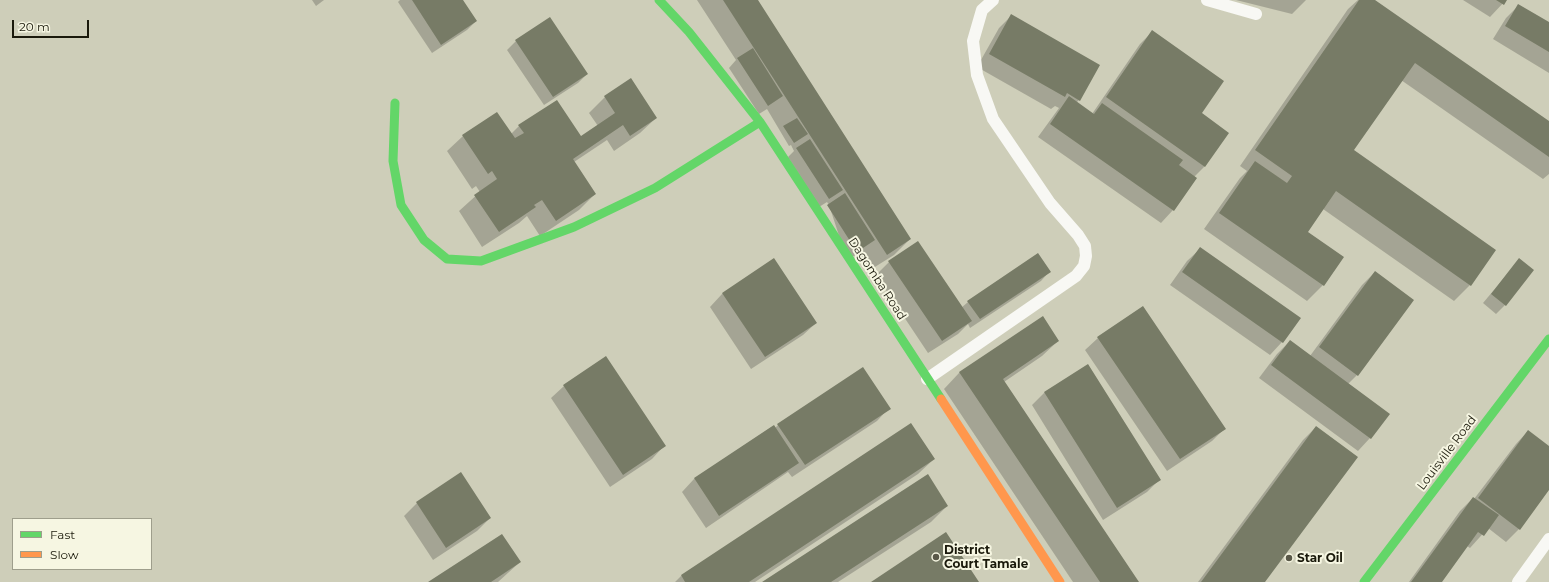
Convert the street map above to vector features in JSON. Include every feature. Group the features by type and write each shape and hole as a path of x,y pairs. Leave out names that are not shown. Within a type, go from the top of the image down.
{"street":[{"name":"Dagomba Road","path":"659,0 689,32 760,122 1060,582"},
{"path":"395,103 393,161 401,205 424,240 447,259 481,261 574,227 655,188 760,122"},
{"name":"Louisville Road","path":"1364,582 1549,339"}],"lane":[{"path":"927,379 1076,276 1084,266 1086,256 1085,246 1078,235 1050,202 993,119 977,75 972,41 982,10 993,0"},
{"path":"1207,0 1256,14"},
{"path":"1518,582 1549,539"}],"building":[{"path":"412,0 463,0 477,21 441,45"},
{"path":"723,0 758,0 911,239 887,255"},
{"path":"1359,0 1375,0 1549,121 1549,157 1415,63 1354,150 1496,250 1471,286 1336,191 1308,232 1344,257 1324,286 1219,213 1255,161 1287,183 1292,176 1255,150"},
{"path":"1496,0 1507,0 1504,5"},
{"path":"1518,4 1549,22 1549,52 1505,26"},
{"path":"1011,14 1100,65 1080,101 1067,93 1065,97 989,54"},
{"path":"550,17 588,74 553,97 515,40"},
{"path":"1152,30 1224,81 1202,113 1229,133 1205,167 1106,97"},
{"path":"753,48 783,96 768,106 737,58"},
{"path":"631,78 657,118 630,136 623,125 573,159 596,194 556,221 542,200 534,205 536,207 499,232 474,195 497,179 492,171 488,174 462,135 497,112 515,138 524,133 518,125 557,100 581,136 615,113 604,96"},
{"path":"1069,96 1094,114 1102,103 1183,160 1179,165 1197,178 1174,211 1050,124"},
{"path":"797,118 808,134 794,143 783,126"},
{"path":"810,139 843,190 829,199 796,148"},
{"path":"845,193 875,240 857,252 827,205"},
{"path":"918,241 972,321 942,341 888,261"},
{"path":"1200,247 1301,318 1283,343 1182,272"},
{"path":"1038,253 1051,272 980,319 967,301"},
{"path":"774,258 817,323 765,357 722,293"},
{"path":"1519,258 1534,270 1506,306 1491,294"},
{"path":"1375,271 1414,300 1358,376 1319,347"},
{"path":"1143,306 1226,429 1180,459 1097,337"},
{"path":"1043,316 1059,341 1003,379 1139,582 1100,582 959,372"},
{"path":"1290,340 1390,414 1371,439 1271,365"},
{"path":"606,356 666,446 623,475 563,385"},
{"path":"1088,364 1161,480 1117,508 1044,392"},
{"path":"863,367 891,409 805,465 777,424"},
{"path":"911,423 935,459 749,582 685,582 681,575"},
{"path":"774,425 799,463 719,516 694,478"},
{"path":"1316,426 1358,457 1265,582 1201,582"},
{"path":"1528,430 1549,446 1549,490 1520,530 1478,498"},
{"path":"461,472 491,518 446,548 416,502"},
{"path":"928,474 948,506 831,582 762,582"},
{"path":"1473,497 1499,515 1484,536 1478,532 1442,582 1411,582"},
{"name":"District Court Tamale","path":"946,532 979,582 871,582"},
{"path":"502,534 521,562 491,582 428,582"}],"traffic: fast":[{"path":"659,0 689,32 760,122 941,399"},
{"path":"395,103 393,161 401,205 424,240 447,259 481,261 574,227 655,188 760,122"},
{"path":"1364,582 1549,339"}],"traffic: slow":[{"path":"941,399 1060,582"}],"place":[{"name":"District Court Tamale","path":"936,557"},
{"name":"Star Oil","path":"1289,558"}]}
